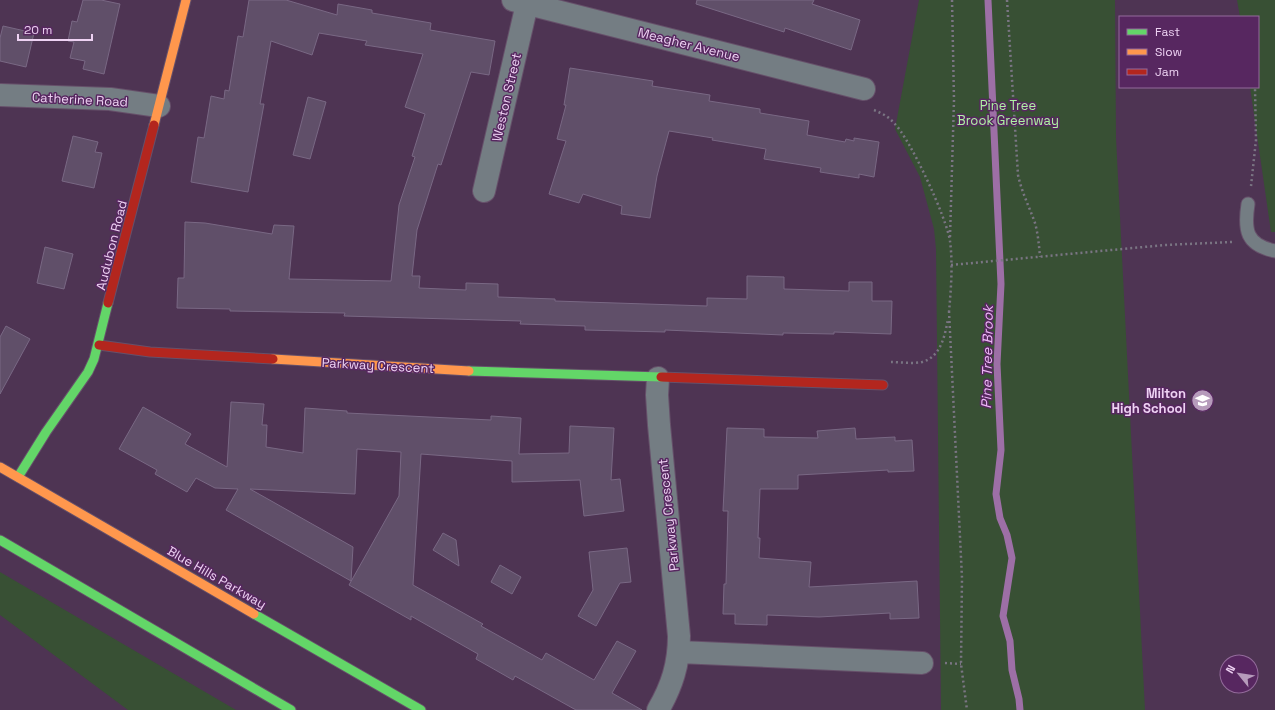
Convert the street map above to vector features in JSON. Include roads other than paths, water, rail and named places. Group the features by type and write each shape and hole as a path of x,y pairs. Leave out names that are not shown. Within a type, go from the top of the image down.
{"street":[{"name":"Audubon Road","path":"18,477 46,432 88,372 99,345 186,0"},
{"name":"Meagher Avenue","path":"520,2 864,89"},
{"name":"Weston Street","path":"484,191 520,2"},
{"name":"Catherine Road","path":"0,95 110,99 159,106"},
{"name":"Parkway Crescent","path":"99,345 157,353 478,371 883,385"},
{"name":"Parkway Crescent","path":"658,378 657,395 659,425 678,620 679,652 673,680 658,710"},
{"name":"Blue Hills Parkway","path":"0,467 421,710"},
{"path":"0,540 291,710"},
{"path":"679,652 922,663"}],"lane":[{"path":"1248,204 1246,218 1247,230 1250,238 1256,245 1275,251"}],"waterway":[{"name":"Pine Tree Brook","path":"988,0 1001,284 997,364 1001,450 996,494 1000,518 1007,535 1012,558 1003,616 1010,641 1012,670 1020,710"}],"place":[{"name":"Milton High School","path":"1202,400"}],"park label":[{"name":"Pine Tree Brook Greenway","path":"1008,112"}]}
